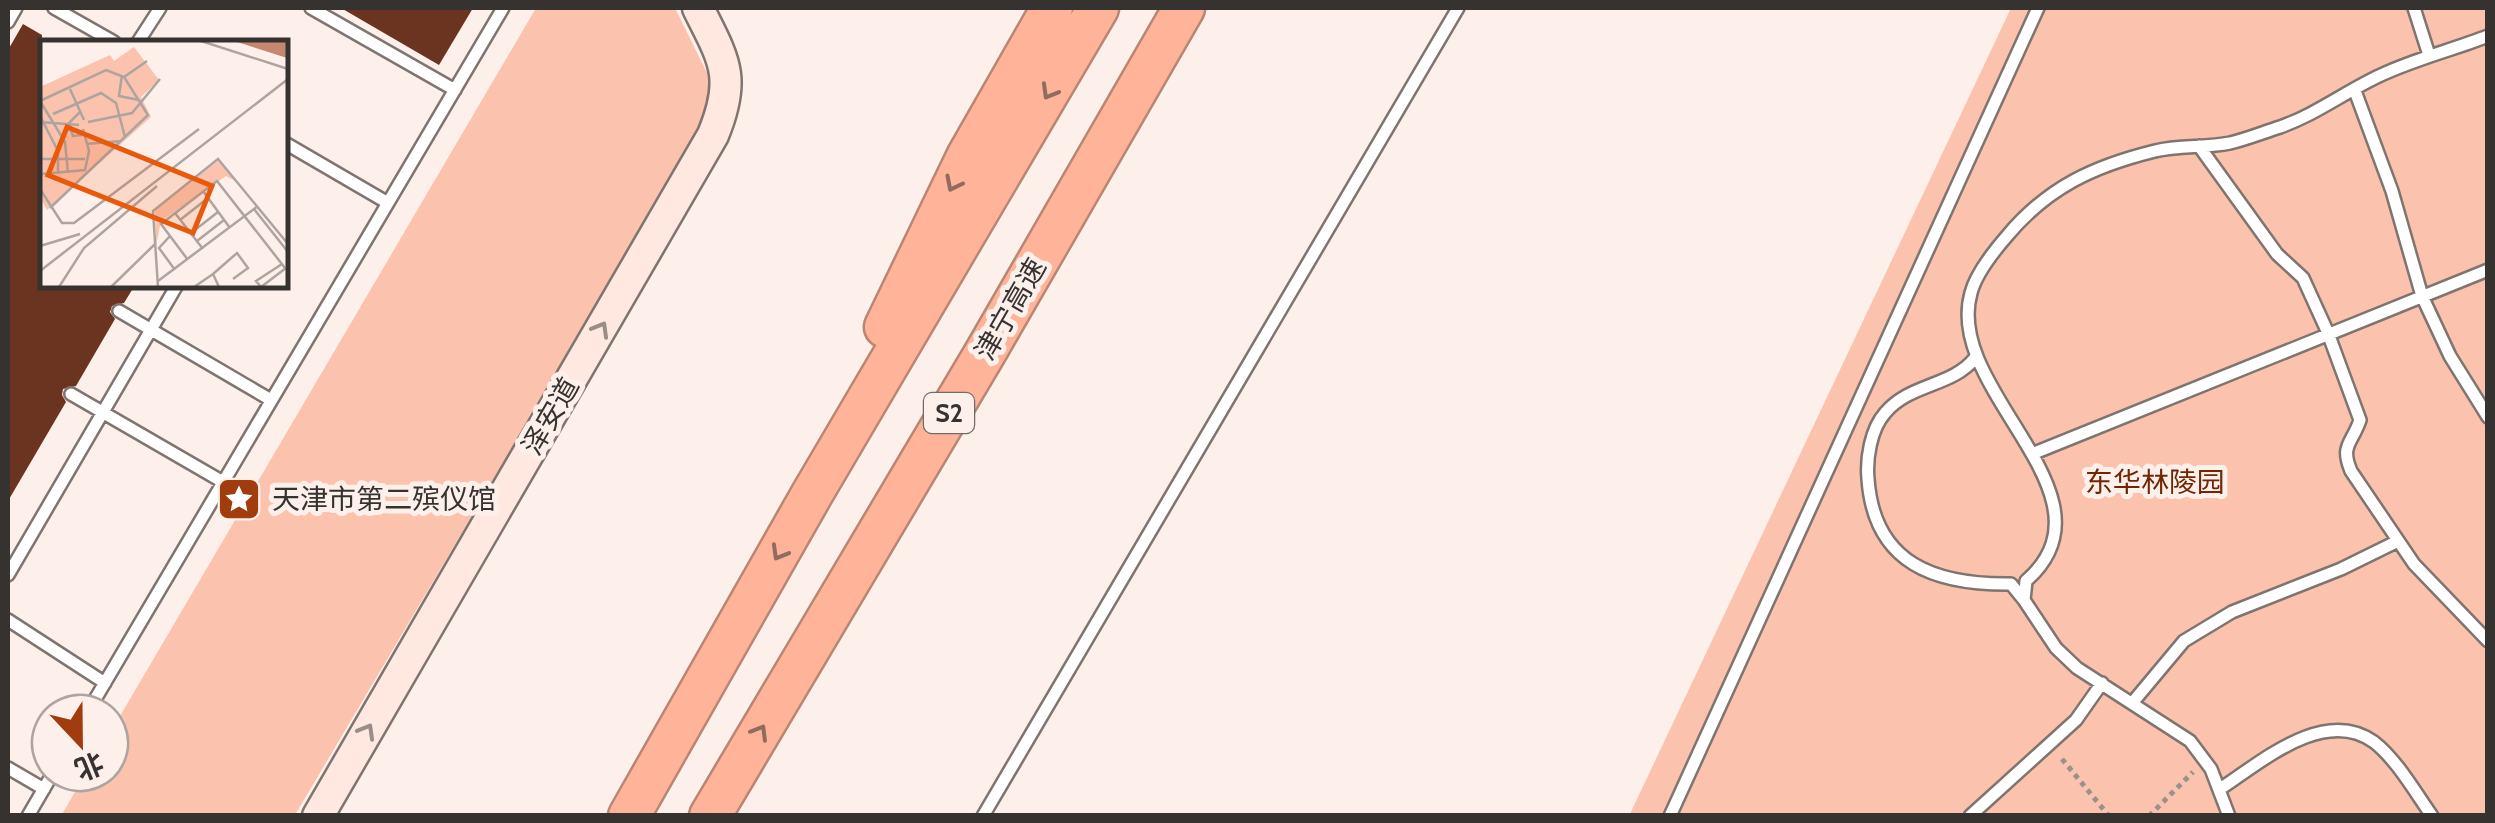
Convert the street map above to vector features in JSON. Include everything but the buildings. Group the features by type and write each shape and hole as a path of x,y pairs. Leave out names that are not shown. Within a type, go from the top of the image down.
{"highway":[{"path":"812,494 910,271 967,157 1052,8"},
{"path":"629,816 812,494 1098,8"},
{"name":"津宁高速","path":"710,816 1184,8"},
{"path":"985,353 1210,8"}],"street":[{"name":"泽安道","path":"318,816 713,134 727,101 724,60 698,8"}],"lane":[{"path":"8,22 16,8"},
{"path":"54,8 110,40"},
{"path":"139,40 160,8"},
{"path":"310,8 455,90"},
{"path":"98,693 503,8"},
{"path":"982,816 1458,8"},
{"path":"1670,816 2038,8"},
{"path":"2414,8 2428,55"},
{"path":"2024,600 2026,581 2045,557 2056,525 2046,482 1975,358 1968,319 1971,292 1995,250 2030,208 2072,178 2157,150 2230,143 2282,126 2321,110 2377,76 2488,36"},
{"path":"2355,91 2392,191 2422,296 2450,356 2488,416"},
{"path":"288,145 388,203"},
{"path":"2199,146 2277,254 2302,278 2328,333 2360,420 2347,444 2346,457 2360,486 2434,587 2488,641"},
{"path":"2032,454 2488,270"},
{"path":"8,575 174,288"},
{"path":"119,311 272,400"},
{"path":"1964,373 1975,358"},
{"path":"1984,378 1964,373 1903,395 1882,416 1867,465 1868,487 1884,539 1926,572 1952,581 2026,581"},
{"path":"70,394 223,482"},
{"path":"2132,702 2184,642 2232,612 2341,569 2398,541"},
{"path":"2011,584 2056,648 2077,668 2190,741 2220,789 2230,816"},
{"path":"8,620 104,683"},
{"path":"1970,816 2076,720 2102,683"},
{"path":"2220,789 2306,736 2353,732 2374,742 2432,816"},
{"path":"8,768 30,781"},
{"path":"28,816 42,793"}],"path":[{"path":"2062,759 2109,816"},
{"path":"2149,816 2182,780 2206,763"}],"green space":[{"path":"536,8 675,8 709,77 710,96 702,127 295,815 61,816 74,793 130,793 130,699"},
{"name":"东华林陵园","path":"2011,8 2487,8 2487,815 1629,816"}],"place":[{"name":"天津市第二殡仪馆","path":"239,499"}]}
